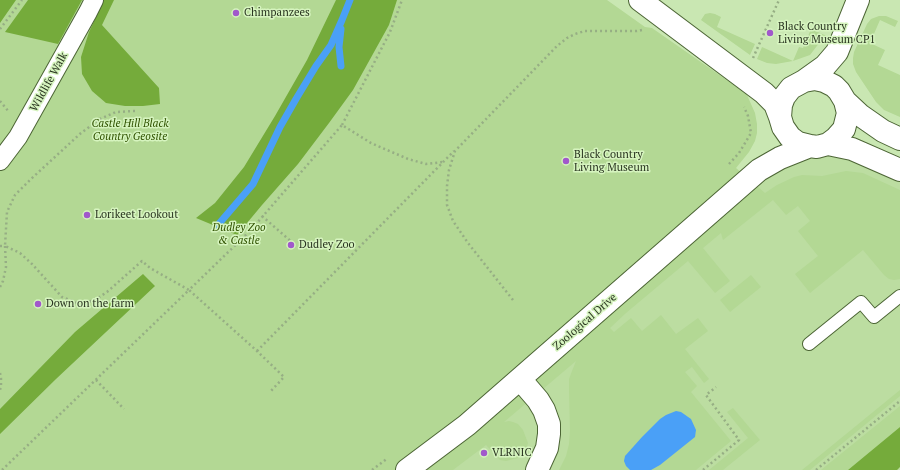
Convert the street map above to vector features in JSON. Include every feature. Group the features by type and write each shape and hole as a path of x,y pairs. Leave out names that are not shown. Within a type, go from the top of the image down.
{"street":[{"name":"Wildlife Walk","path":"0,161 18,136 94,0"},
{"path":"640,0 655,21 747,80 764,93 775,104 783,127 790,137 798,143 852,149 900,170"},
{"path":"819,145 836,138 844,129 848,113 838,83 836,66 837,52 858,0"},
{"path":"780,117 781,105 784,97 791,88 825,66 837,52"},
{"path":"747,80 762,86 778,88 815,79 824,81 839,90 844,98 860,115 884,131 900,138"},
{"name":"Zoological Drive","path":"759,170 776,137 780,117"},
{"name":"Zoological Drive","path":"407,470 467,425 759,170 780,158 819,145"},
{"path":"520,379 538,400 544,410 549,424 548,448 537,470"}],"lane":[{"path":"809,344 861,302 874,317 900,296"}],"path":[{"path":"0,29 22,0"},
{"path":"2,470 250,231 342,125 390,32 402,0"},
{"path":"747,80 752,61 779,0"},
{"path":"257,351 557,46 567,38 585,31 638,31 655,21"},
{"path":"726,167 739,153 750,133 748,116 742,103"},
{"path":"0,286 3,282 6,267 5,246 7,212 15,195 81,133 100,119 116,112 135,111"},
{"path":"342,125 371,143 408,159 426,164 443,162"},
{"path":"455,151 449,170 447,186 447,205 453,221 513,300"},
{"path":"262,216 294,244"},
{"path":"0,246 5,246 20,253 62,297 80,304 95,300 107,292 142,260 150,268 189,290 284,377 270,392"},
{"path":"0,373 2,386 0,390"},
{"path":"96,380 124,409"},
{"path":"703,470 739,440 706,395 716,387"},
{"path":"816,470 900,401"}],"shaded area":[{"path":"810,146 900,170 900,470 444,470 702,221"}],"green space":[{"name":"Dudley Zoo & Castle","path":"0,0 607,0 645,27 652,28 747,95 755,113 757,133 755,141 749,152 736,168 765,193 777,185 794,177 802,175 822,176 846,171 863,173 900,190 900,279 889,279 863,250 810,293 795,274 818,256 798,231 810,221 798,206 786,215 773,200 723,240 721,233 703,248 730,281 715,293 688,261 626,313 610,328 614,332 631,318 642,331 661,315 676,334 698,318 708,331 685,349 709,379 704,383 692,367 685,372 697,386 691,392 731,441 696,470 559,470 566,456 569,444 569,379 576,361 504,422 509,421 518,424 523,430 528,443 523,455 506,461 500,460 486,445 453,470 0,470"},
{"path":"0,0 16,0 0,23"},
{"path":"28,0 82,0 58,44 5,32"},
{"path":"104,0 114,0 102,25 159,88 160,104 125,106 106,103 92,91 82,74 81,57 89,32"},
{"path":"336,0 397,0 389,25 353,90 298,164 237,235 196,218 215,203 244,167 307,60"},
{"path":"710,13 721,17 717,27 755,44 750,55 701,20 705,14"},
{"path":"879,16 886,16 898,21 895,27 880,20 870,43 885,50 878,65 900,75 900,117 884,110 876,102 856,72 853,64 854,52 867,24 871,19"},
{"path":"811,29 829,37 826,45 820,42 810,55 793,61 799,47 803,48"},
{"path":"762,47 793,61 776,64 767,63 757,59"},
{"path":"143,274 155,286 0,434 0,409 75,332"},
{"path":"751,275 761,287 730,312 720,300"},
{"path":"900,390 900,396 810,470 802,470"},
{"path":"900,406 900,427 848,470 821,470"},
{"path":"733,408 760,440 723,470 709,470 748,438 727,412"},
{"path":"900,427 900,467 897,470 848,470"}],"water":[{"path":"676,411 681,412 691,419 696,430 695,437 660,465 651,470 630,470 624,461 625,456 660,419"}],"waterway":[{"path":"217,226 253,184 280,127 316,66 331,45 350,0"},
{"path":"341,29 339,47 341,66"}],"place":[{"name":"Chimpanzees","path":"236,13"},
{"name":"Black Country Living Museum CP1","path":"770,33"},
{"name":"Black Country Living Museum","path":"566,161"},
{"name":"Lorikeet Lookout","path":"87,215"},
{"name":"Dudley Zoo","path":"291,245"},
{"name":"Down on the farm","path":"38,304"},
{"name":"VLRNIC","path":"484,453"}],"park label":[{"name":"Castle Hill Black Country Geosite","path":"130,130"}]}
